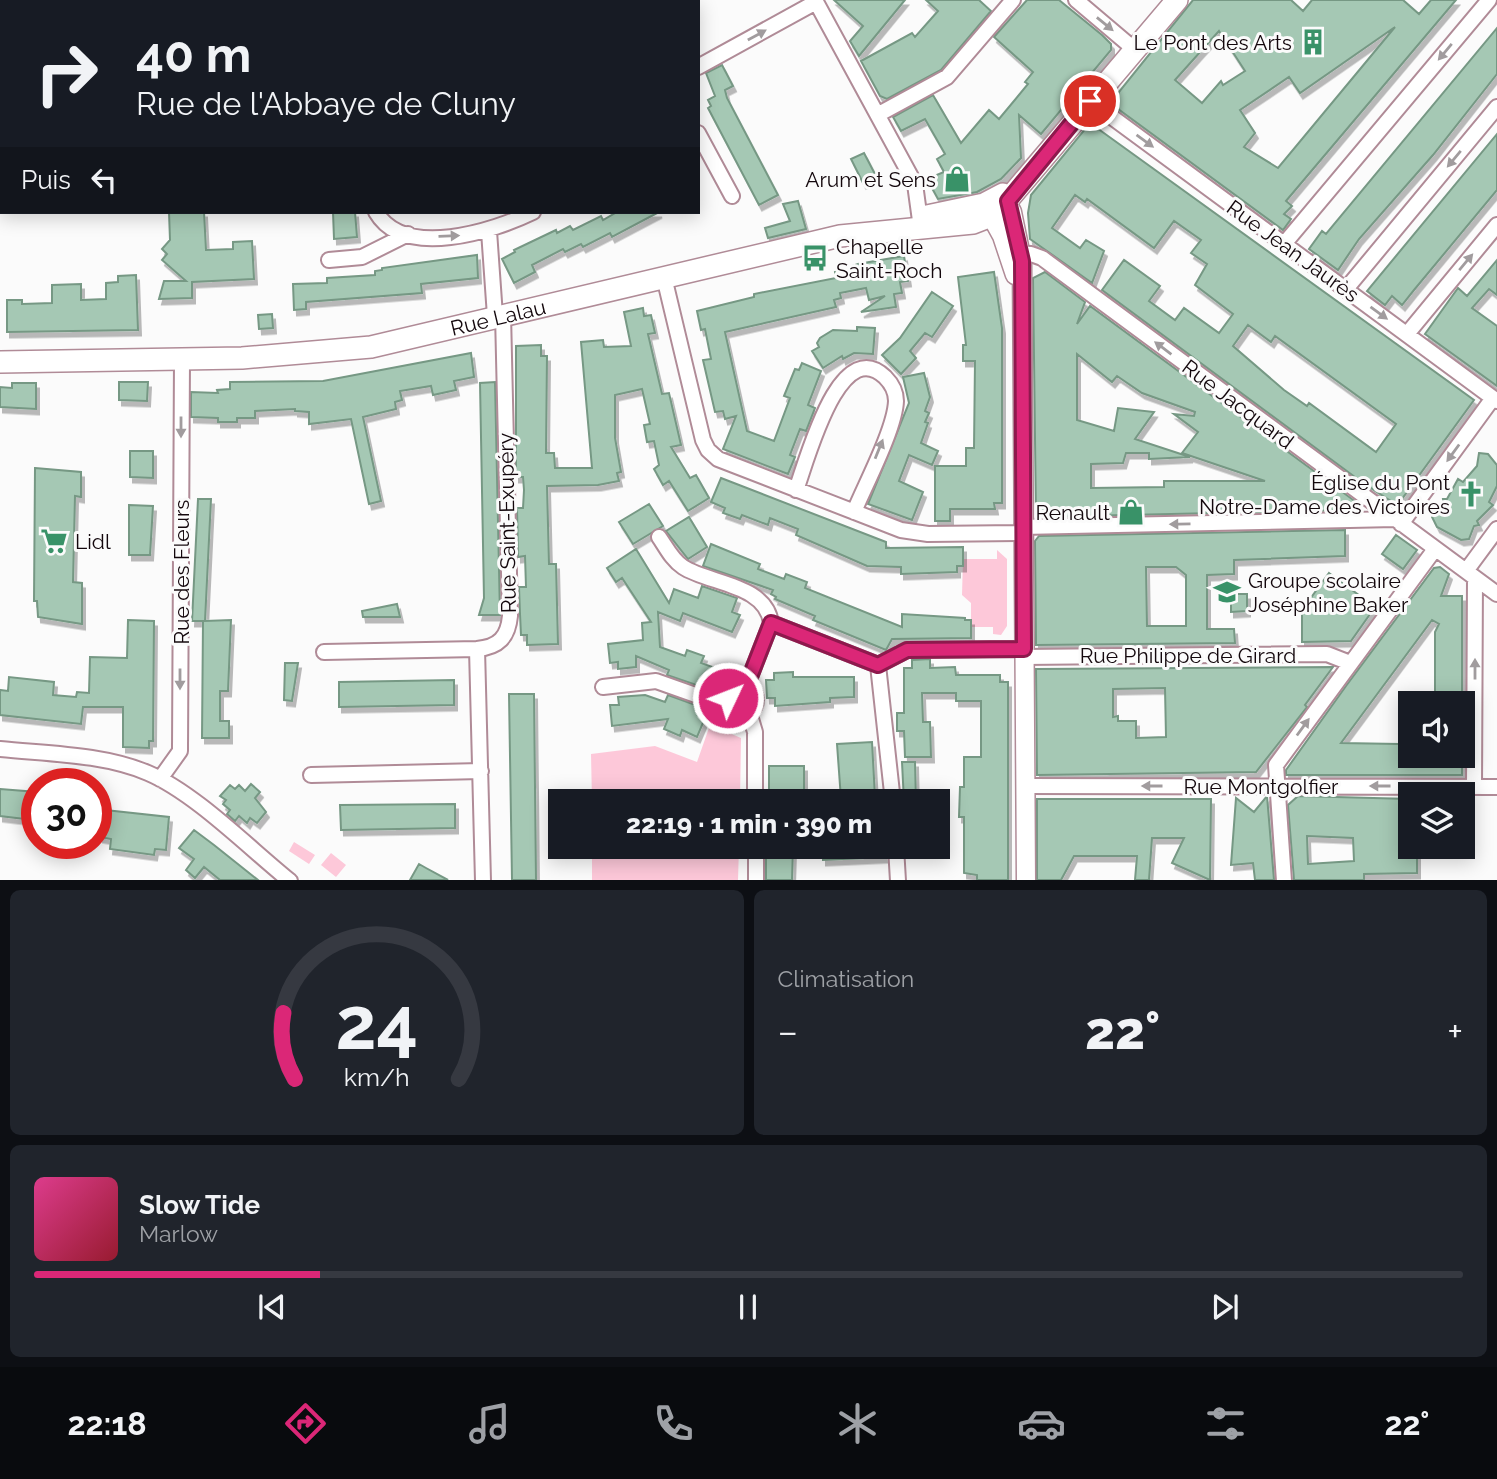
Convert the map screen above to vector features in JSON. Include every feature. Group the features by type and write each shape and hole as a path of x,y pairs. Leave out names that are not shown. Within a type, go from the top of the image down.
{"main road":[{"name":"Rue Lalau","path":"0,362 242,358 360,349 400,342 499,315 840,236 988,210 1022,181 1177,0"}],"street":[{"path":"879,114 947,77 1013,0"},
{"path":"1076,0 1134,49"},
{"path":"1284,244 1489,0"},
{"path":"700,66 816,1 915,184 921,223"},
{"name":"Rue Jean Jaurès","path":"1090,101 1495,399"},
{"path":"1346,289 1497,107"},
{"path":"700,137 732,196"},
{"path":"1006,197 1020,303 1026,880"},
{"path":"988,210 1015,253"},
{"path":"378,214 386,224 408,234 455,236 489,231 528,214"},
{"path":"1407,334 1497,225"},
{"path":"489,231 499,315"},
{"path":"329,260 362,257 408,234"},
{"name":"Rue Jacquard","path":"1015,253 1042,258 1497,593"},
{"path":"664,276 708,450 723,462 909,532 1398,522 1495,399"},
{"name":"Rue Saint-Exupéry","path":"477,649 500,642 507,631 510,616 499,315"},
{"name":"Rue des Fleurs","path":"160,779 180,751 182,359"},
{"path":"796,490 836,387 855,371 875,371 886,378 893,388 895,409 854,512"},
{"path":"1474,782 1471,575 1497,529"},
{"path":"659,537 680,565 756,597 768,612 771,623 746,687"},
{"path":"1284,880 1276,786 1278,760 1435,549"},
{"path":"771,623 878,665 892,789"},
{"path":"324,652 477,649 483,880"},
{"name":"Rue Philippe de Girard","path":"878,665 907,650 1328,654 1350,663"},
{"path":"603,687 656,681 704,698 728,701"},
{"path":"728,701 733,689 746,687"},
{"path":"746,687 756,698 749,712 755,732 755,789"},
{"path":"728,701 734,712 749,712"},
{"path":"0,749 108,761 160,779 189,798 290,880"},
{"path":"311,775 481,771"},
{"name":"Rue Montgolfier","path":"1025,786 1398,787"},
{"name":"Rue Montgolfier","path":"1475,787 1497,787"},
{"path":"756,859 756,880"},
{"path":"897,859 898,880"}],"shaded area":[{"path":"997,550 1007,559 1007,626 1001,635 993,634 993,627 971,627 971,603 962,595 963,559 997,559"},
{"path":"710,725 741,738 740,789 592,789 591,754 655,746 697,762"},
{"path":"294,842 315,855 309,864 289,851"},
{"path":"331,853 346,865 336,877 321,865"},
{"path":"592,859 739,859 738,880 592,880"}],"building":[{"path":"834,0 905,0 859,56 850,41 863,26"},
{"path":"926,0 979,0 991,11 941,70 887,99 880,96 861,61 912,33 915,37 938,11"},
{"path":"1027,0 1059,0 1102,35 1111,44 1111,50 1041,134 1019,115 1021,158 1001,179 977,192 938,199 927,179 944,172 937,159 945,154 925,119 901,131 893,117 933,95 961,143 989,110 999,119 1028,84 1025,82 1033,72 994,37"},
{"path":"1193,0 1291,0 1303,11 1312,0 1403,0 1419,14 1431,0 1456,0 1286,201 1292,206 1284,214 1291,219 1283,230 1110,103","holes":["1395,27 1278,168 1244,147 1255,133 1240,110 1289,77 1300,93","1219,31 1245,71 1223,85 1221,81 1202,103 1175,80"]},
{"path":"1497,28 1497,74 1433,155 1359,239 1338,270 1309,249 1322,231 1326,234"},
{"path":"722,65 733,86 725,90 727,98 778,195 759,205 708,108 711,106 708,100 715,96 706,73"},
{"path":"1090,123 1474,400 1399,503 1394,503 1363,483 1102,290 1124,260 1160,286 1149,301 1175,320 1184,308 1219,333 1233,314 1195,285 1207,264 1191,253 1201,240 1174,221 1154,248 1087,199 1085,202 1075,195 1052,228 1080,248 1086,240 1104,251 1092,283 1030,239 1028,213 1031,195","holes":["1248,325 1271,342 1275,336 1396,424 1376,452 1309,403 1307,406 1284,390 1233,346"]},
{"path":"1497,134 1497,190 1402,305 1392,296 1385,305 1367,291"},
{"path":"864,153 877,178 863,183 851,159"},
{"path":"798,201 806,229 768,238 765,228 790,221 783,204"},
{"path":"169,214 204,214 206,250 233,249 233,242 252,241 254,279 192,282 192,298 159,299 164,281 186,281 162,260 167,254 162,249 170,240"},
{"path":"333,214 355,214 357,237 334,239"},
{"path":"614,214 655,214 612,237 610,233 583,247 581,244 565,252 563,249 532,265 535,272 514,283 502,259 515,252 514,250 556,230 557,233 570,226 573,230 601,216 603,220"},
{"path":"477,255 478,278 421,284 422,293 306,302 306,309 294,310 293,284 327,283 327,278 375,275 375,271 382,268"},
{"path":"904,256 908,281 900,282 902,293 894,294 896,307 861,312 885,296 869,300 866,288 840,293 841,298 834,300 836,307 725,332 747,431 774,441 790,398 784,396 795,369 799,370 802,363 821,371 808,405 815,408 806,431 800,429 790,455 795,457 788,474 723,449 736,416 725,419 723,411 715,412 703,360 711,359 705,329 701,330 697,311 754,297 754,294 836,278 835,272 858,264"},
{"path":"1497,260 1497,295 1489,289 1472,308 1497,326 1497,386 1425,334 1458,288 1467,296"},
{"path":"994,272 1002,328 1002,503 994,503 995,509 950,509 950,521 935,521 935,466 966,466 966,448 974,448 975,361 963,361 963,345 966,345 958,277"},
{"path":"1045,272 1085,302 1077,324 1090,306 1356,502 1353,510 1036,517 1033,278","holes":["1077,354 1112,382 1117,376 1142,393 1195,412 1194,416 1174,414 1198,432 1182,453 1265,481 1164,481 1164,487 1091,488 1091,464 1123,463 1126,453 1149,453 1149,459 1190,457 1135,439 1154,412 1118,408 1114,431 1077,420"]},
{"path":"136,275 138,330 7,332 7,300 22,300 22,304 52,303 52,285 81,284 81,300 106,299 106,283 118,282 118,276"},
{"path":"932,292 953,306 932,337 925,333 910,351 916,358 901,374 882,355 900,338"},
{"path":"643,308 644,316 651,315 655,333 648,334 662,394 669,393 681,445 671,447 690,478 696,475 709,498 688,511 669,481 663,485 654,469 659,465 654,441 647,442 644,425 650,424 642,389 615,395 615,438 621,472 617,473 619,481 598,485 547,486 549,564 556,564 558,644 527,645 527,635 521,635 519,587 526,587 525,556 518,557 517,508 523,508 524,490 523,477 516,477 516,346 541,345 541,356 547,356 546,453 554,453 555,468 592,468 581,342 603,340 604,347 631,346 624,312"},
{"path":"272,314 273,328 259,329 258,315"},
{"path":"857,327 875,328 873,354 854,353 843,359 842,356 823,368 812,351 819,347 817,343 820,338 833,330 857,331"},
{"path":"471,353 474,377 454,381 456,390 433,395 431,386 400,391 402,400 395,402 396,409 363,417 381,501 369,504 351,419 309,424 309,412 295,409 255,411 255,418 237,418 237,422 191,417 191,392 218,393 217,390 230,389 230,382 323,381"},
{"path":"924,373 930,397 925,411 929,413 925,422 928,423 921,443 938,451 932,465 909,455 899,481 923,492 912,520 868,504 909,403 903,377"},
{"path":"119,382 148,382 147,401 119,400"},
{"path":"495,382 500,615 479,615 484,598 480,383"},
{"path":"12,383 36,383 36,409 0,407 0,387 12,388"},
{"path":"130,451 153,451 153,478 130,477"},
{"name":"Église du Pont Notre-Dame des Victoires","path":"1479,453 1488,454 1497,465 1497,486 1489,502 1493,505 1477,521 1479,525 1474,526 1469,539 1461,540 1437,527 1432,517 1437,505 1444,505 1443,499 1447,499 1458,479 1463,482 1477,466"},
{"name":"Lidl","path":"35,468 81,472 81,497 75,496 73,582 82,583 82,624 38,617 37,601 34,601"},
{"path":"721,478 886,542 886,548 963,547 963,566 957,566 957,572 901,574 901,567 867,566 796,535 798,529 770,518 768,525 742,515 740,519 723,513 725,508 711,502"},
{"path":"198,499 211,499 205,621 231,620 228,691 220,691 220,721 229,721 229,738 202,738 203,621 192,621"},
{"path":"649,504 663,526 633,544 619,522"},
{"path":"129,505 153,506 150,555 129,555"},
{"path":"689,517 707,547 688,559 666,531"},
{"path":"1345,530 1345,556 1234,560 1234,574 1207,575 1207,629 1234,629 1235,643 1036,645 1035,541 1039,536","holes":["1146,567 1176,567 1186,575 1186,626 1147,626"]},
{"path":"1396,535 1417,550 1403,569 1382,554"},
{"path":"711,544 760,564 758,569 784,579 786,574 807,582 805,588 902,627 902,614 971,620 971,638 892,639 886,650 813,620 815,616 775,599 771,594 773,590 703,566"},
{"path":"636,549 669,603 674,589 698,598 702,586 737,598 732,612 740,615 732,632 683,613 680,621 658,612 660,647 685,656 687,650 704,656 701,663 718,669 708,689 667,675 669,670 636,656 636,667 618,669 618,662 610,663 608,644 643,640 642,623 651,622 622,578 616,582 607,568"},
{"path":"1440,567 1449,574 1441,596 1462,596 1462,691 1435,691 1435,632 1439,624 1432,620 1341,743 1398,744 1398,768 1462,768 1462,775 1286,775 1286,770 1346,686 1434,568"},
{"path":"1329,573 1375,607 1351,641 1302,642 1302,610"},
{"path":"1231,594 1247,594 1247,611 1231,612"},
{"path":"397,604 400,617 363,617 362,611"},
{"path":"128,620 154,621 153,741 149,741 149,748 123,747 123,707 83,707 81,724 0,715 0,690 8,691 9,677 54,682 53,695 76,697 77,692 89,693 90,657 127,658"},
{"path":"930,659 930,668 955,667 956,675 1000,675 1000,682 1008,682 1008,880 977,880 977,875 964,873 964,817 959,817 960,787 964,787 964,757 981,757 981,701 956,701 956,693 922,693 923,722 930,722 931,757 905,757 904,731 897,731 897,713 904,713 904,668 912,668 912,660"},
{"path":"285,663 298,663 292,701 284,700"},
{"path":"1333,667 1305,705 1307,707 1256,772 1037,775 1036,669","holes":["1165,688 1166,737 1136,738 1136,721 1118,721 1118,716 1113,717 1113,689"]},
{"path":"793,672 793,677 854,677 854,697 830,698 830,702 775,706 775,698 767,698 766,680 774,680 774,673"},
{"path":"454,680 454,705 339,707 339,682"},
{"path":"509,694 534,694 536,880 512,880"},
{"path":"645,695 665,702 668,695 701,707 698,715 705,718 697,737 682,730 680,736 664,729 668,719 612,726 610,705 619,705 618,697"},
{"path":"872,742 875,789 840,789 837,744"},
{"path":"902,762 915,762 916,789 903,789"},
{"path":"769,766 804,766 804,789 769,789"},
{"path":"251,784 260,792 255,798 266,812 257,823 250,818 247,823 239,816 235,821 227,814 230,810 223,804 226,800 220,796 230,785 235,789 239,785 245,791"},
{"path":"0,789 21,791 21,819 0,816"},
{"path":"1267,796 1274,880 1255,880 1253,863 1231,865 1236,798 1254,812"},
{"path":"1298,796 1398,799 1398,859 1417,859 1417,873 1364,874 1364,880 1294,880 1288,805","holes":["1307,836 1353,838 1354,861 1308,864"]},
{"path":"1037,799 1211,799 1210,880 1172,863 1184,838 1152,838 1149,880 1135,880 1137,856 1074,856 1061,880 1037,880"},
{"path":"455,804 455,828 341,830 340,805"},
{"path":"112,811 169,817 166,850 155,849 154,855 112,849"},
{"path":"194,830 258,880 220,880 204,867 195,878 186,870 194,859 179,848"},
{"path":"766,859 793,859 792,880 766,880"},
{"path":"419,864 426,868 448,880 410,880"}],"place":[{"name":"Le Pont des Arts","path":"1313,42"},
{"name":"Arum et Sens","path":"957,179"},
{"name":"Chapelle Saint-Roch","path":"815,258"},
{"name":"Église du Pont Notre-Dame des Victoires","path":"1471,494"},
{"name":"Renault","path":"1131,512"},
{"name":"Lidl","path":"54,541"},
{"name":"Groupe scolaire Joséphine Baker","path":"1227,592"}],"route":[{"path":"728,698 730,691 736,687 746,687 771,623 878,665 896,653 907,650 991,647 1024,649 1020,303 1022,261 1008,201 1090,101"}]}
